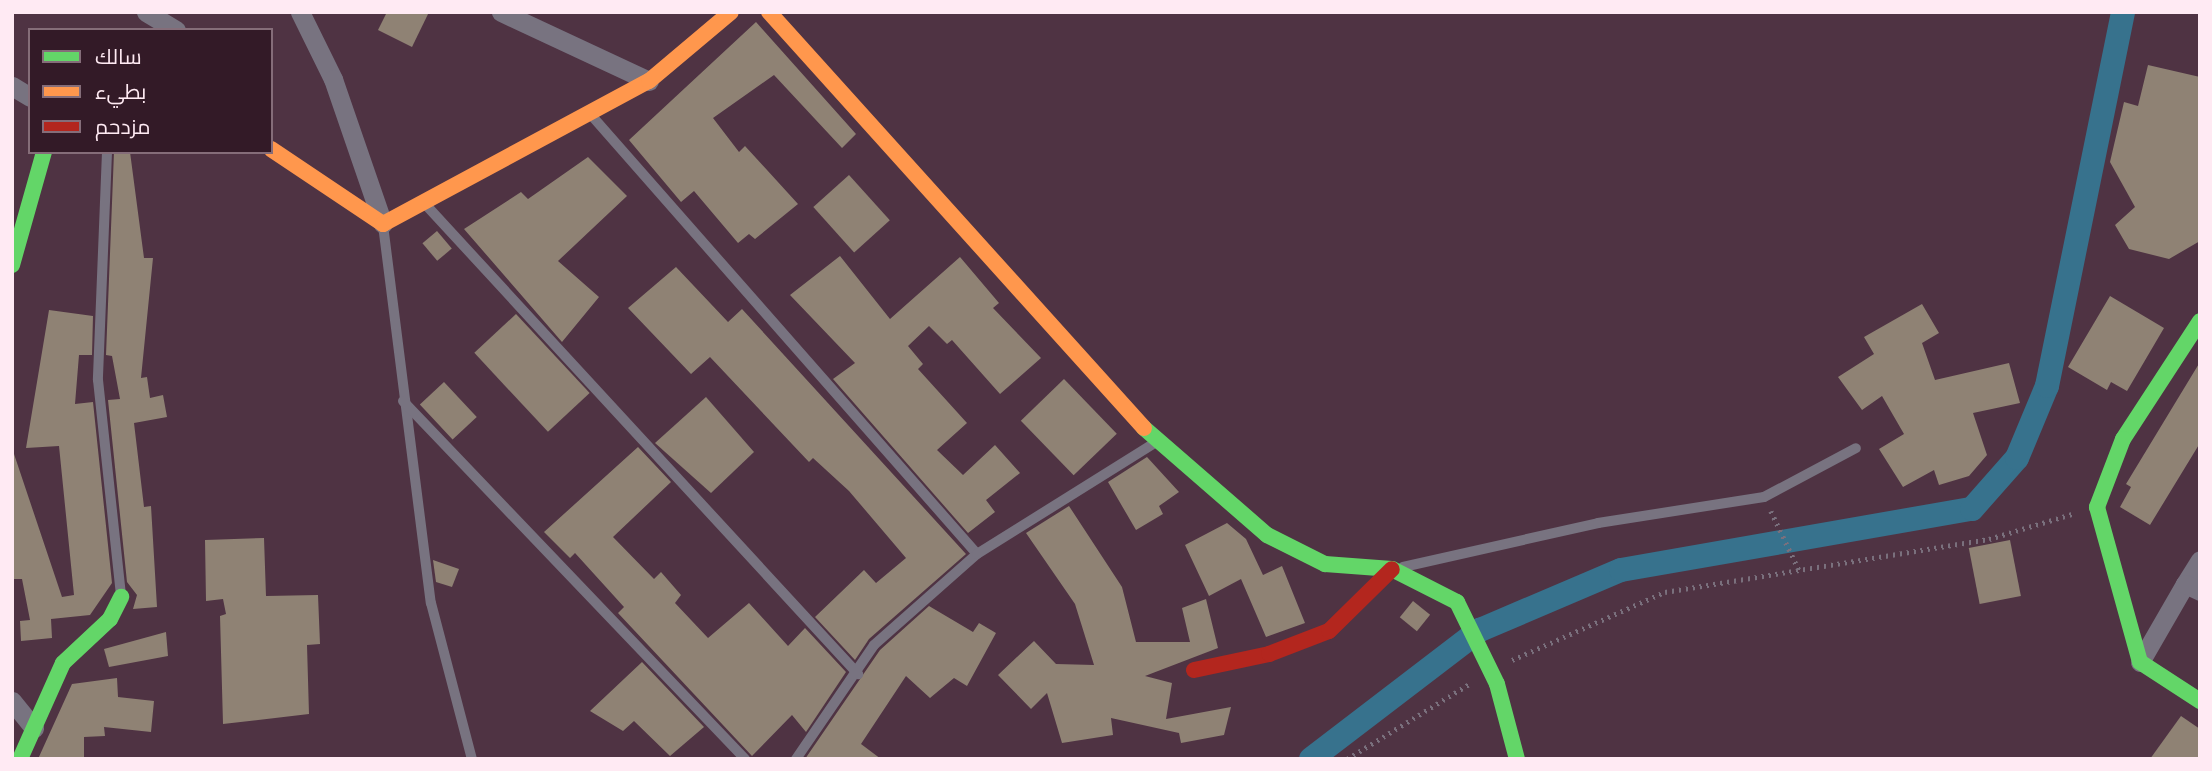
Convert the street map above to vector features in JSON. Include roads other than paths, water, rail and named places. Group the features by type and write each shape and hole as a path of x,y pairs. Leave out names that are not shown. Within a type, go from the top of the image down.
{"street":[{"path":"146,12 173,28"},
{"path":"300,12 333,79 383,224"},
{"path":"501,12 649,81"},
{"path":"383,224 426,205 649,81 731,12"},
{"path":"769,12 1156,442 1267,534 1325,564 1392,569 1457,602 1491,679 1517,759"},
{"path":"12,86 28,96"},
{"path":"273,150 383,224"},
{"path":"14,258 32,181 43,154"},
{"path":"2200,321 2123,439 2097,507 2140,662 2200,701"},
{"path":"2140,662 2192,588 2200,560"},
{"path":"1194,670 1269,654 1329,631 1392,569"},
{"path":"20,759 34,728 39,704 62,663 110,619 121,597"},
{"path":"12,701 34,728"}],"lane":[{"path":"589,113 977,554"},
{"path":"107,154 97,380 121,597"},
{"path":"426,205 858,674"},
{"path":"383,224 403,401 431,603 472,759"},
{"path":"403,401 745,759"},
{"path":"796,759 858,674 874,645 977,554 1156,442"},
{"path":"1392,569 1598,523 1764,497 1856,448"}],"waterway":[{"path":"1311,759 1480,630 1621,570 1972,509 2017,458 2047,386 2123,12"}]}
